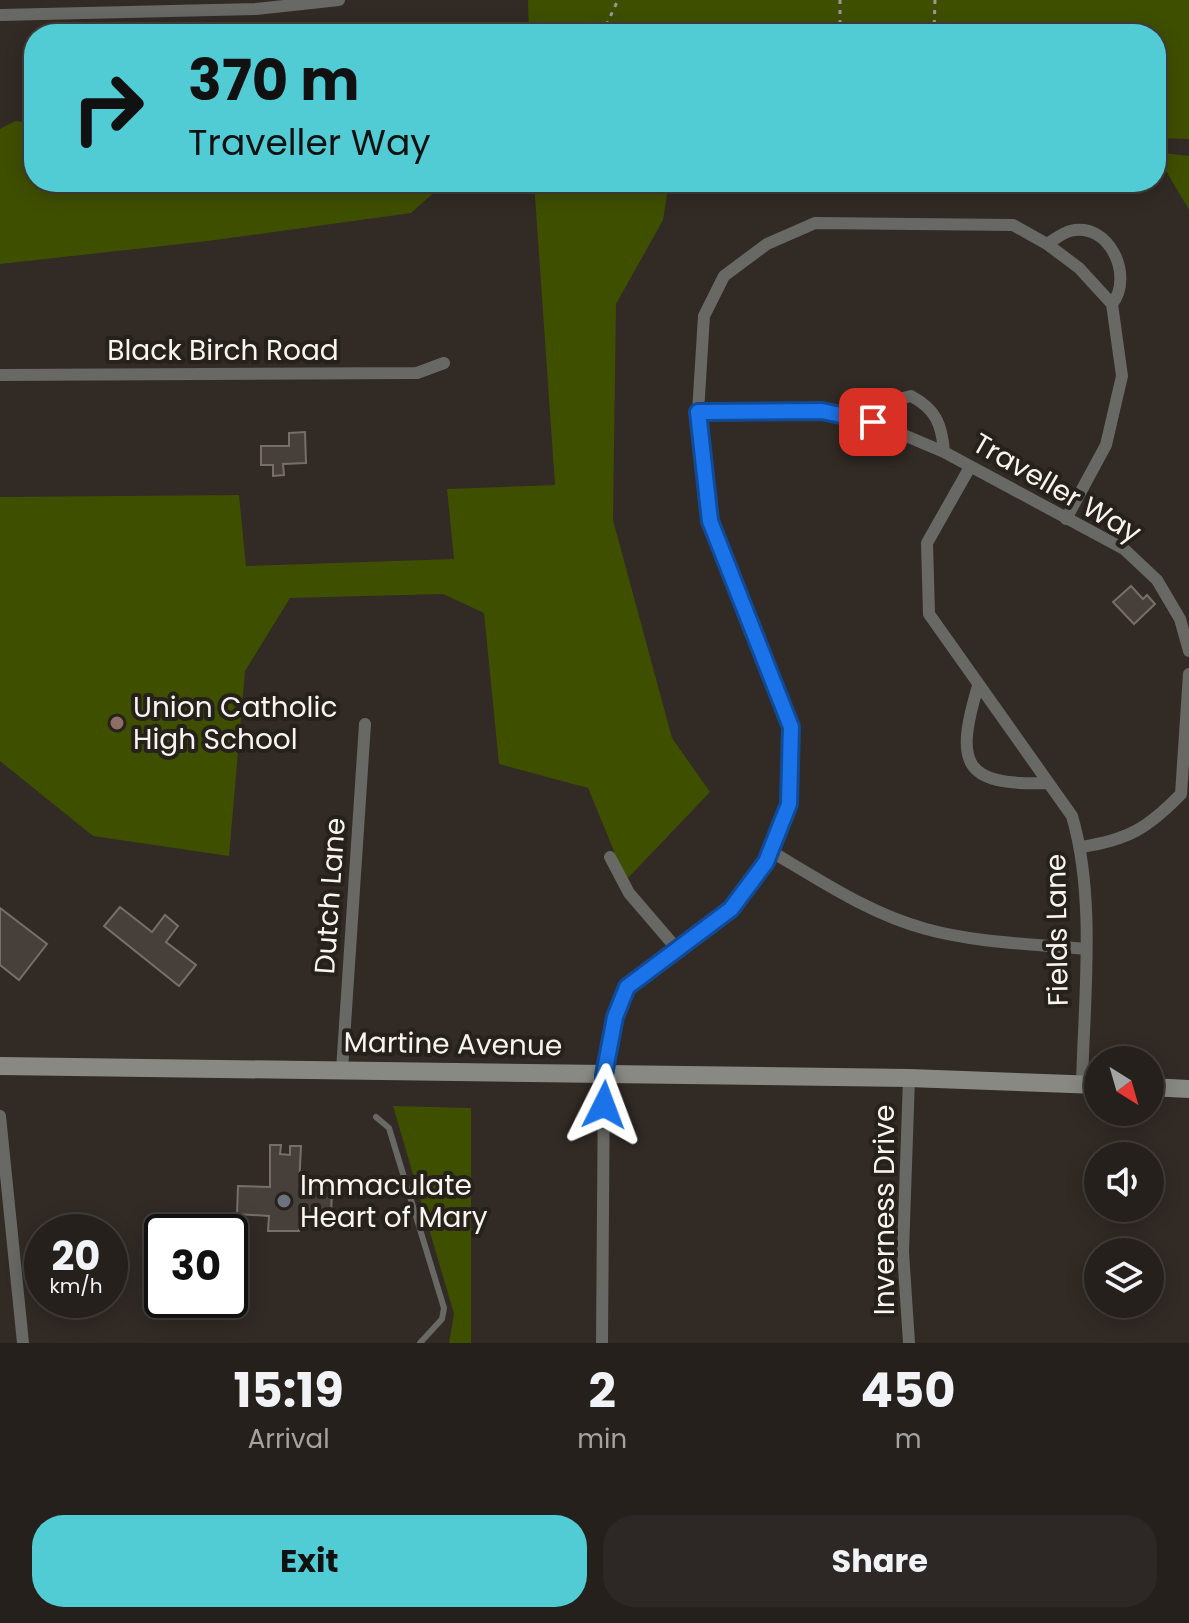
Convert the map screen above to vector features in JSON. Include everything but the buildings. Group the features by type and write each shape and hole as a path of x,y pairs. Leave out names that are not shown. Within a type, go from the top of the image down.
{"main road":[{"name":"Martine Avenue","path":"0,1066 909,1078 1084,1085"},
{"path":"1164,1088 1189,1089"}],"street":[{"path":"0,15 256,9 339,0"},
{"path":"602,1343 604,1073 615,1017 627,987 731,909 772,852 789,804 791,727 710,521 698,412 704,316 724,276 767,244 815,223 1013,225 1047,244 1079,268 1112,304 1122,376 1106,445 1066,519"},
{"path":"1047,244 1069,231 1088,232 1109,245 1122,267 1122,292 1112,304"},
{"name":"Black Birch Road","path":"0,375 417,373 444,363"},
{"name":"Traveller Way","path":"873,422 887,402 911,396 935,414 942,428 944,452"},
{"name":"Traveller Way","path":"698,412 822,411 873,422 944,452 1124,549 1157,580 1180,619 1189,651"},
{"name":"Fields Lane","path":"970,467 927,543 929,614 1072,816 1081,847 1089,1046"},
{"path":"1081,847 1117,842 1154,822 1181,794 1189,674"},
{"path":"978,686 965,730 965,744 972,763 982,776 1006,784 1047,783"},
{"name":"Dutch Lane","path":"342,1070 365,724"},
{"path":"772,852 859,903 922,928 955,936 1085,949"},
{"path":"610,857 629,893 677,949"},
{"name":"Inverness Drive","path":"909,1078 903,1252 909,1343"},
{"path":"0,1116 23,1343"}],"lane":[{"path":"376,1117 389,1128 444,1308 442,1319 420,1343"}],"path":[{"path":"607,24 618,0"},
{"path":"840,0 840,24"},
{"path":"934,24 935,0"}],"green space":[{"path":"528,0 1189,0 1189,139 1166,138 1166,24 529,24"},
{"path":"15,121 24,122 24,192 435,192 411,213 208,241 0,264 0,129"},
{"path":"1166,153 1189,156 1189,210 1166,171"},
{"path":"535,192 667,192 663,220 616,304 613,520 672,738 710,792 626,880 588,788 499,764 484,613 443,594 290,598 245,671 229,856 93,836 0,761 0,497 239,495 246,566 454,559 447,489 555,485"},
{"path":"393,1106 471,1108 471,1343 449,1343 454,1314"}],"place":[{"name":"Union Catholic High School","path":"117,723"},
{"name":"Immaculate Heart of Mary","path":"284,1201"}],"route":[{"path":"604,1105 604,1075 615,1017 627,987 731,909 772,852 789,804 791,727 710,521 698,412 822,411 873,422"}]}
